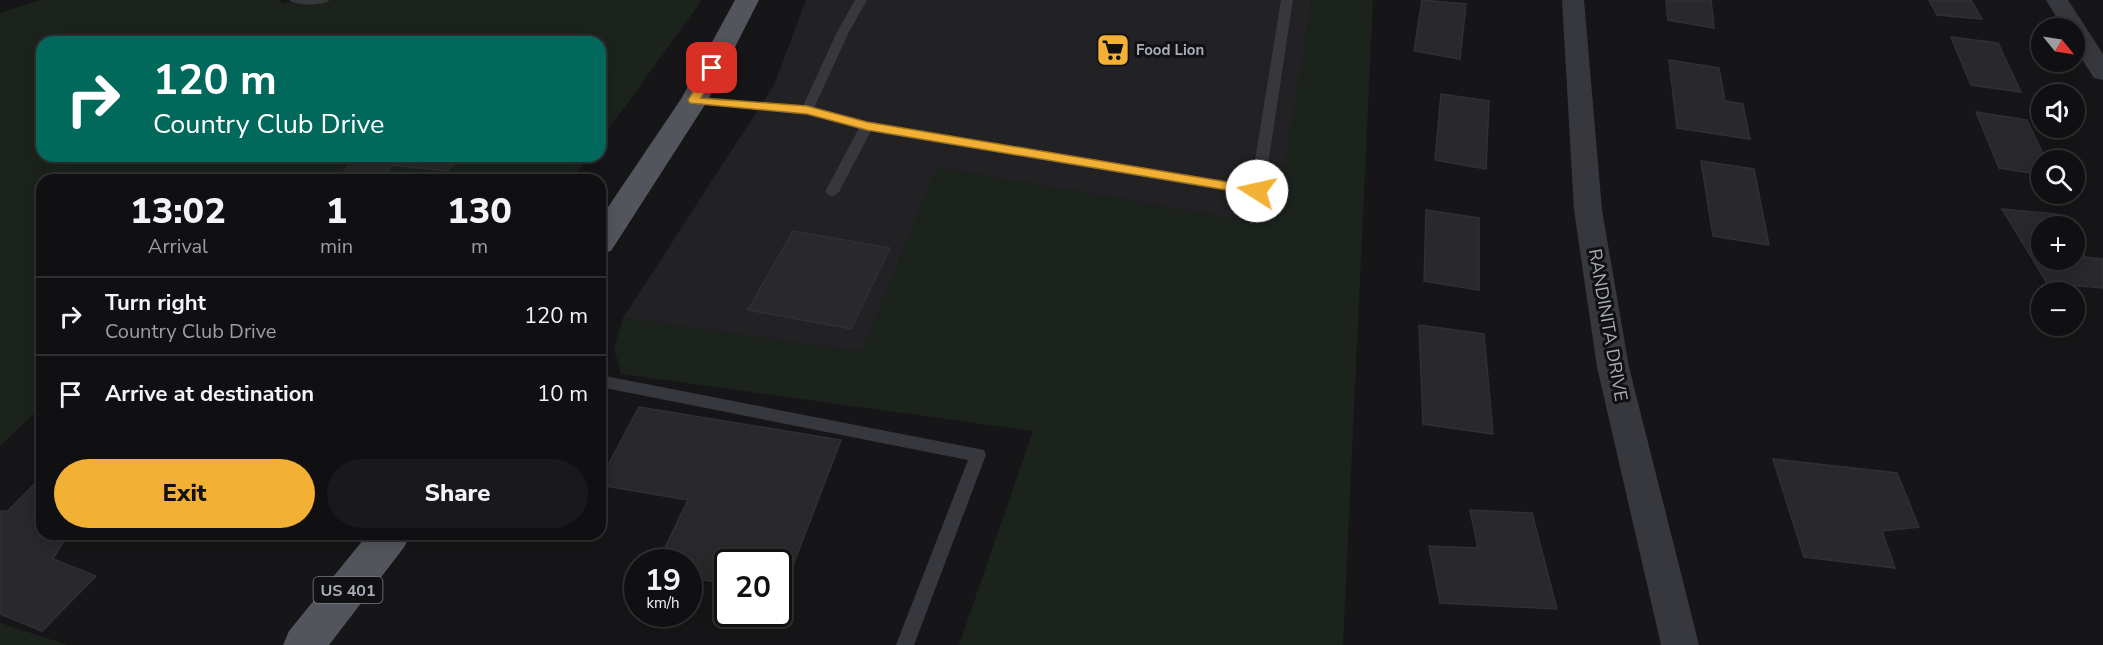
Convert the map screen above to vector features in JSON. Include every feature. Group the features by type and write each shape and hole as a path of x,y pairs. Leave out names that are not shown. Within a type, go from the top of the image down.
{"main road":[{"path":"606,234 694,100 747,0"},
{"name":"US 401","path":"304,645 387,540"}],"street":[{"name":"RANDINITA DRIVE","path":"1573,0 1588,210 1613,367 1680,645"},
{"path":"2057,0 2097,53 2103,73"}],"lane":[{"path":"295,0 324,0"},
{"path":"807,110 842,34 861,0"},
{"path":"694,100 807,110 867,126 1257,191 1287,0"},
{"path":"832,192 867,126"},
{"path":"606,382 978,455 905,645"}],"shaded area":[{"path":"40,0 280,0 282,4 299,0 702,0 606,133 606,36 36,36 36,162 585,162 576,174 36,174 36,412 0,446 0,13"},
{"path":"806,0 1312,0 1275,225 937,168 862,352 623,318 774,85"},
{"path":"1312,0 1373,0 1343,645 959,645 1033,431 621,374 614,348 623,318 862,352 937,168 1274,225"},
{"path":"0,623 68,645 0,645"}],"building":[{"path":"1422,0 1466,4 1460,59 1414,51"},
{"path":"1666,0 1711,0 1714,28 1668,20"},
{"path":"1929,0 1971,0 1982,19 1937,15"},
{"path":"1951,37 1998,43 2021,92 1971,85"},
{"path":"1669,60 1719,68 1725,101 1743,104 1750,139 1677,128"},
{"path":"1441,94 1489,101 1486,169 1435,160"},
{"path":"1976,112 2027,120 2031,128 2031,138 2036,138 2041,150 2031,150 2031,173 1999,168"},
{"path":"1701,161 1754,169 1769,245 1713,236"},
{"path":"352,162 455,162 448,171 392,165 386,172 403,174 342,174"},
{"path":"2002,209 2058,216 2031,216 2031,257"},
{"path":"1426,210 1479,218 1479,290 1424,281"},
{"path":"793,231 890,248 851,329 748,310"},
{"path":"2085,257 2103,259 2103,288 2085,286 2085,282 2046,282 2039,270 2085,270"},
{"path":"1419,325 1484,334 1493,434 1423,424"},
{"path":"639,407 841,440 792,568 792,549 714,549 714,582 702,579 702,549 664,549 688,500 606,486 606,469"},
{"path":"1773,459 1897,473 1919,527 1882,531 1895,568 1804,557"},
{"path":"36,482 36,540 64,540 53,559 96,576 42,631 0,614 0,511 8,511"},
{"path":"1470,510 1532,513 1557,609 1440,603 1429,546 1478,548"}],"place":[{"name":"Food Lion","path":"1113,50"}],"route":[{"path":"712,68 694,100 807,110 867,126 1257,191"}]}
